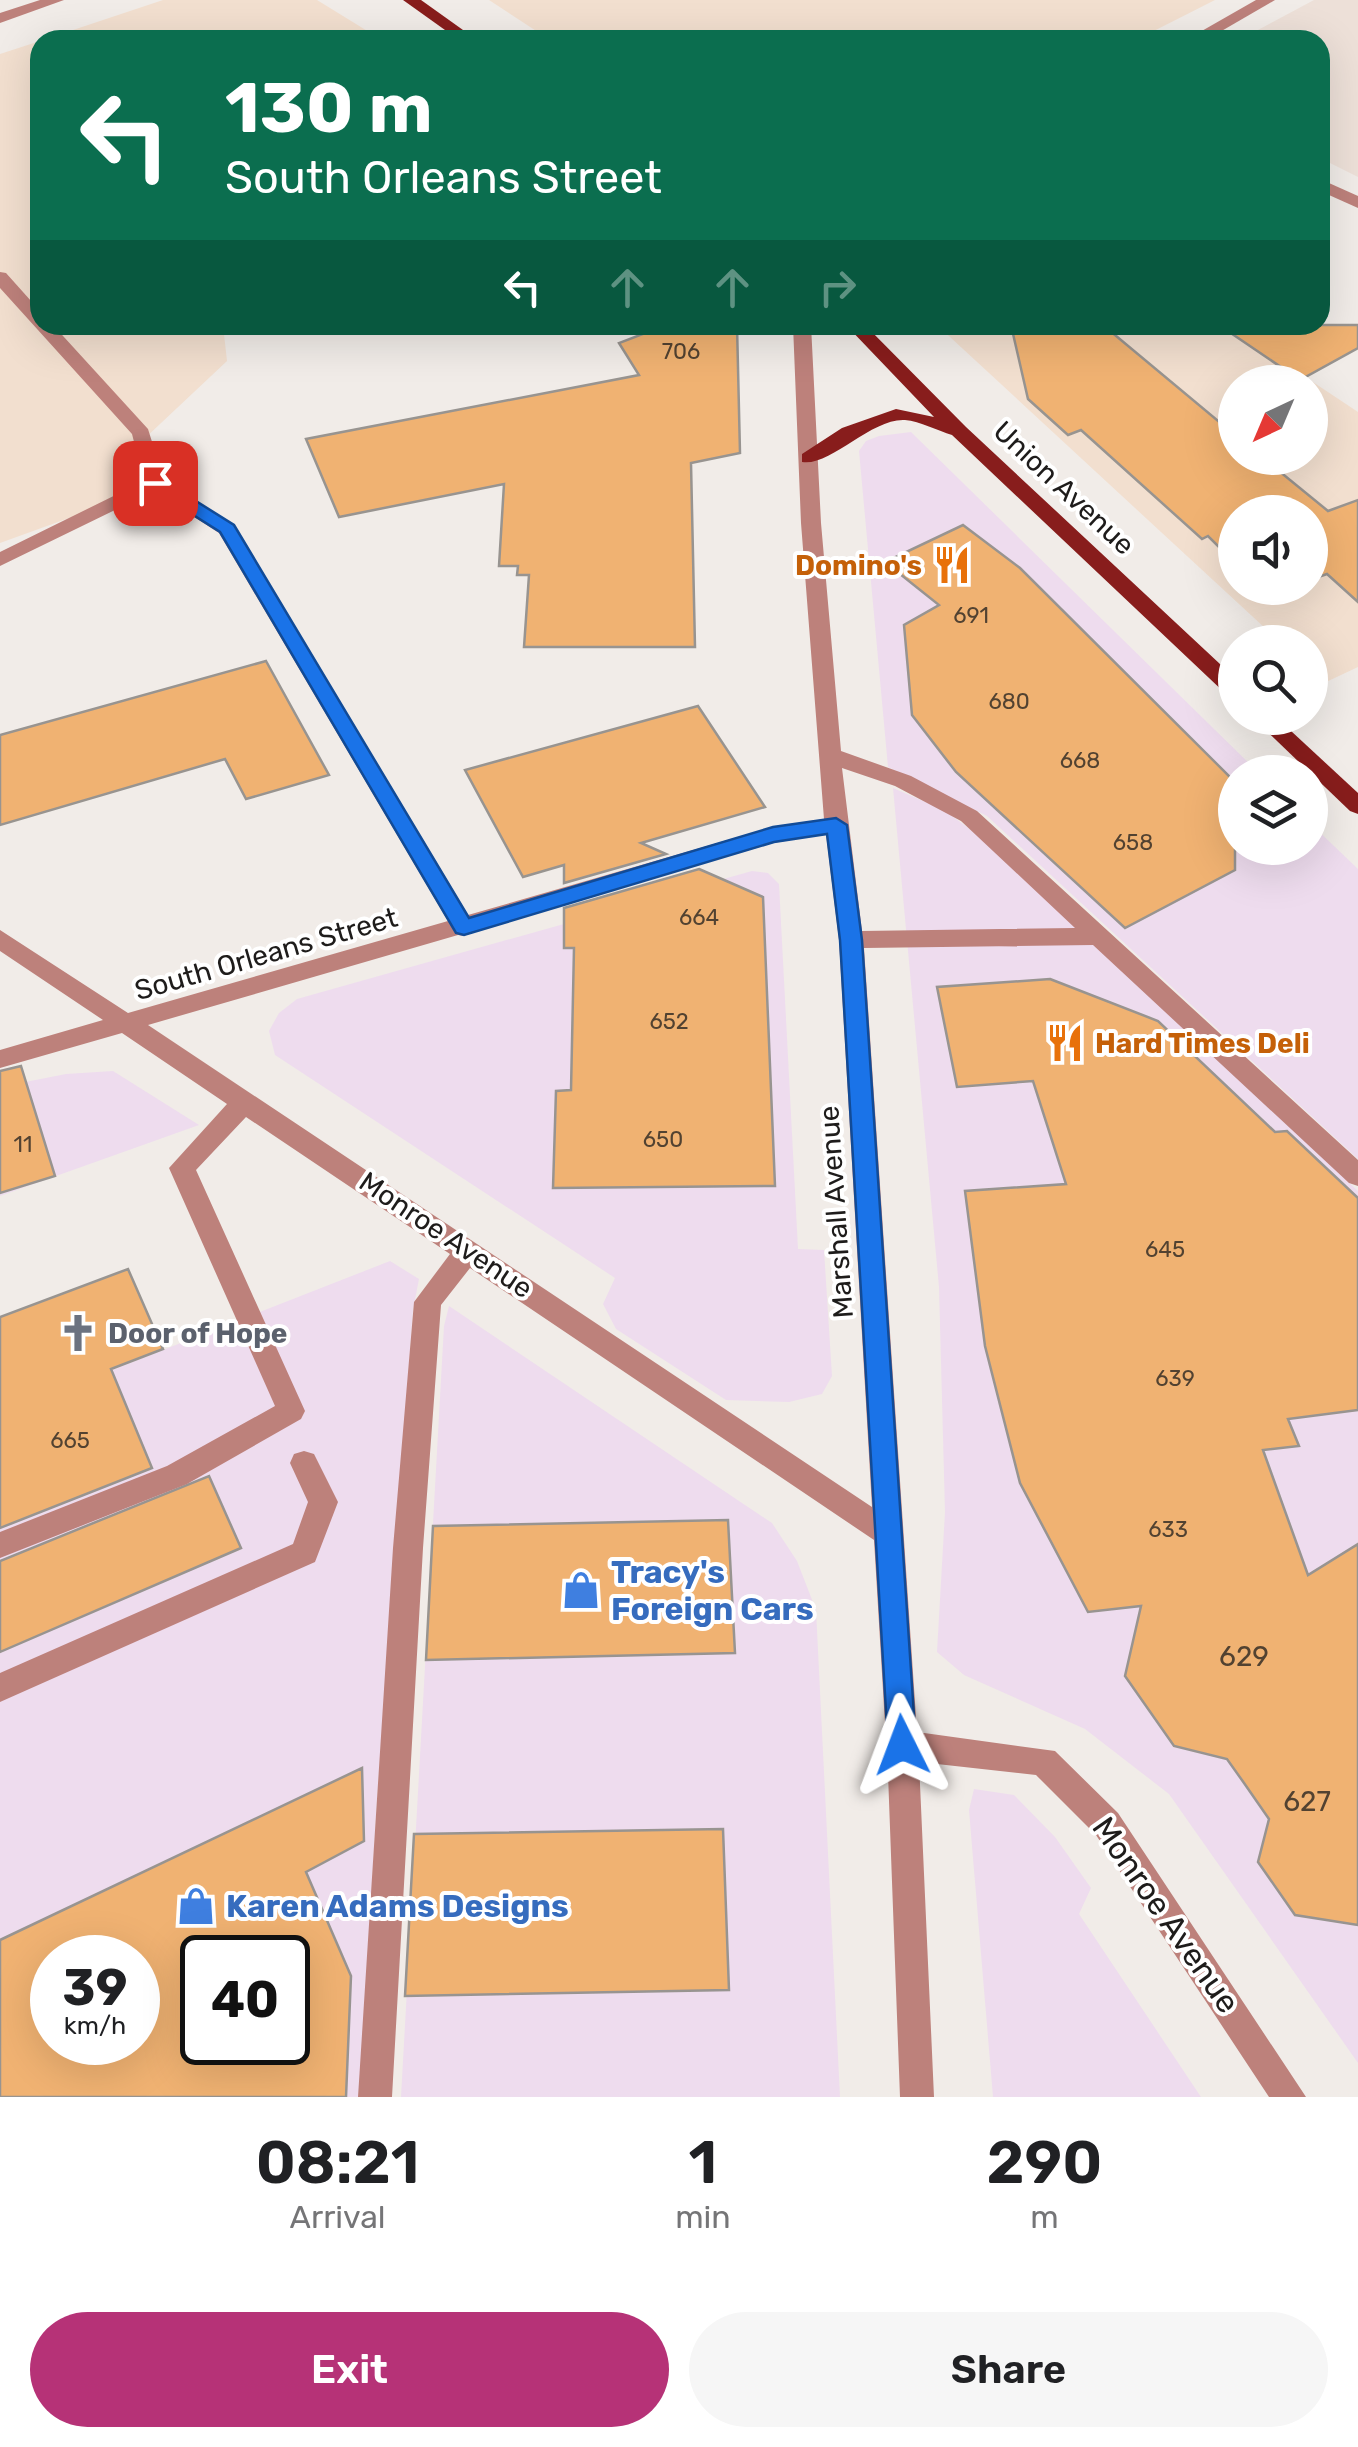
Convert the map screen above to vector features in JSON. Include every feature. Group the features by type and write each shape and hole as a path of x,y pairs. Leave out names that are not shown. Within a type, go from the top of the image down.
{"main road":[{"path":"410,0 454,30"},
{"name":"Union Avenue","path":"865,335 959,431 1218,674"},
{"path":"810,458 849,432 902,413 959,431"},
{"path":"1282,735 1358,806"}],"street":[{"path":"0,18 56,0"},
{"path":"1212,30 1267,0"},
{"path":"1330,189 1358,204"},
{"path":"0,277 30,302"},
{"path":"53,335 140,433 155,483 228,529 464,928"},
{"name":"Marshall Avenue","path":"803,335 836,825 851,940 902,1745 917,2097"},
{"path":"0,560 155,483"},
{"path":"832,756 903,781 969,816 1358,1176"},
{"name":"South Orleans Street","path":"0,1059 464,928 773,834 836,825"},
{"path":"851,940 1095,936"},
{"name":"Monroe Avenue","path":"0,939 246,1100 889,1534"},
{"path":"0,1545 177,1475 291,1411 182,1168 246,1100"},
{"path":"375,2097 408,1548 428,1302 468,1250"},
{"path":"0,1688 305,1553 323,1502 304,1463"},
{"name":"Monroe Avenue","path":"902,1745 1044,1761 1107,1824 1289,2097"}],"shaded area":[{"path":"163,0 317,0 366,30 73,30"},
{"path":"489,0 1215,0 1156,30 535,30"},
{"path":"1314,0 1358,0 1358,177 1330,163 1330,30 1258,30"},
{"path":"30,44 30,335 224,335 227,361 127,455 127,497 0,543 0,54"},
{"path":"948,335 1242,335 1287,365 1218,365 1218,475 1328,475 1328,392 1358,412 1358,667 1328,681 1328,625 1262,625 1240,605 1328,605 1328,495 1218,495 1218,585"},
{"path":"911,432 1241,755 1218,755 1218,865 1328,865 1328,840 1358,869 1358,1159 987,816 888,767 859,451 866,441"},
{"path":"893,788 944,810 975,833 1358,1191 1358,2063 1169,1794 1085,1729 964,1675 937,1652 945,1512 939,1287"},
{"path":"752,871 768,873 779,884 798,1249 824,1250 832,1376 822,1394 789,1402 726,1400 616,1329 603,1304 615,1278 275,1055 269,1031 279,1013 297,999"},
{"path":"113,1071 199,1125 0,1196 0,1087 66,1074"},
{"path":"390,1261 419,1279 413,1310 377,1799 359,2097 0,2097 0,1414"},
{"path":"449,1306 772,1523 797,1561 816,1610 840,2097 401,2097 444,1326"},
{"path":"974,1789 1014,1795 1055,1837 1091,1888 1079,1914 1201,2097 993,2097 969,1810"}],"building":[{"path":"1330,325 1358,325 1358,348 1327,365 1278,365 1234,335 1330,335"},
{"path":"640,335 737,335 740,453 691,463 695,647 524,647 529,575 517,575 518,566 499,566 504,484 339,517 306,439 639,375 619,343"},
{"path":"1013,335 1115,335 1218,421 1218,475 1284,475 1308,495 1218,495 1218,546 1208,536 1202,539 1081,430 1068,435 1028,399"},
{"path":"1358,500 1358,602 1328,575 1328,511"},
{"path":"963,525 1020,568 1218,765 1218,865 1235,865 1235,870 1125,928 956,772 912,715 904,625 939,605 885,562"},
{"path":"266,661 329,775 246,799 225,759 0,825 0,735"},
{"path":"698,706 765,807 641,843 666,854 564,883 564,865 523,877 465,770"},
{"path":"699,869 763,897 775,1186 553,1188 556,1091 571,1090 574,948 564,948 564,908"},
{"path":"1050,979 1158,1021 1275,1132 1287,1131 1358,1198 1358,1410 1288,1419 1299,1446 1263,1450 1308,1575 1358,1544 1358,1925 1295,1915 1258,1862 1269,1819 1227,1759 1174,1746 1125,1676 1141,1606 1088,1612 1020,1483 985,1346 965,1191 1066,1184 1033,1081 957,1087 937,987"},
{"path":"21,1066 55,1176 0,1193 0,1071"},
{"path":"128,1269 163,1349 111,1369 152,1468 0,1528 0,1317"},
{"path":"209,1476 241,1548 0,1652 0,1561"},
{"name":"Tracy's Foreign Cars","path":"728,1520 735,1653 426,1660 433,1526"},
{"name":"Karen Adams Designs","path":"362,1768 364,1841 306,1872 351,1976 346,2097 0,2097 0,1940"},
{"path":"723,1829 729,1990 405,1996 414,1834"}],"place":[{"name":"Domino's","path":"952,565"},
{"name":"Hard Times Deli","path":"1065,1043"},
{"name":"Door of Hope","path":"78,1333"},
{"name":"Tracy's Foreign Cars","path":"581,1590"},
{"name":"Karen Adams Designs","path":"196,1906"}],"route":[{"path":"155,483 228,529 464,928 773,834 836,825 851,940 902,1745"}]}
